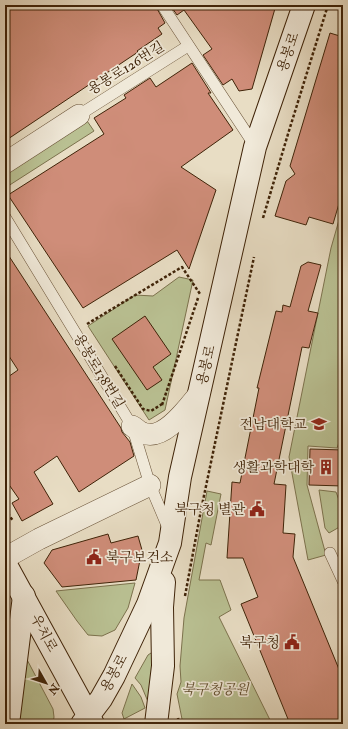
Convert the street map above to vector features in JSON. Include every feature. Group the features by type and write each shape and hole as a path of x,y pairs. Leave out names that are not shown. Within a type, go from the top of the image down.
{"main road":[{"name":"용봉로","path":"88,721 114,676 148,604 170,539 180,477 255,147 304,5"},
{"path":"156,724 163,666 162,607 170,539"},
{"name":"우치로","path":"5,563 24,596 88,721"},
{"path":"8,724 24,596"}],"street":[{"path":"5,163 79,115"},
{"path":"132,426 144,434 156,434 168,428 179,418 199,394"},
{"path":"5,558 39,539 150,485"}],"lane":[{"name":"용봉로126번길","path":"162,5 255,147"},
{"name":"용봉로126번길","path":"79,115 188,46"},
{"name":"용봉로138번길","path":"5,217 132,426 150,485 170,539"},
{"path":"330,553 343,581"}],"path":[{"path":"263,218 328,5"},
{"path":"184,601 200,510 254,257"},
{"path":"87,324 182,267 200,294"},
{"path":"5,509 13,521"},
{"path":"176,711 179,724"}],"green space":[{"path":"85,118 94,131 5,188 5,169"},
{"path":"343,206 343,431 337,448 308,446 307,485 326,555 308,560 289,457 331,248"},
{"path":"179,277 193,280 165,410 149,420 88,326 135,295 153,296"},
{"path":"319,490 336,492 343,511 343,525 329,533 325,528"},
{"name":"북구청공원","path":"207,491 221,494 211,545 206,543 199,580 220,580 231,610 219,617 272,724 183,724 177,694 181,682 180,666 184,618"},
{"path":"135,583 128,608 115,630 102,636 88,635 56,591"},
{"path":"23,652 53,709 53,724 13,724"},
{"path":"151,653 153,656 149,704 141,685 135,678 148,655"},
{"path":"132,684 141,697 145,708 124,719 122,713"}],"building":[{"path":"5,5 155,5 165,23 158,28 162,34 137,51 138,52 5,141"},
{"path":"170,5 276,5 252,89 239,91 232,79 223,85 203,55 212,49 184,10 177,15"},
{"path":"330,33 343,37 343,190 333,224 309,217 306,225 275,216 286,181 295,174 290,166"},
{"path":"192,63 211,93 208,93 233,130 181,167 216,190 189,269 177,250 83,308 8,195 104,134 94,118 126,98 124,95 150,78 156,87"},
{"path":"5,250 121,428 122,432 130,442 134,456 79,492 57,456 34,472 53,504 22,521 12,503 19,499 5,479 5,379 18,370 5,350"},
{"path":"308,262 321,265 308,311 318,313 309,348 302,347 274,484 286,485 283,533 295,534 293,557 343,679 343,724 290,724 241,604 258,597 243,558 227,558 232,482 240,483 259,388 257,388 276,311 282,312 283,305 290,307 301,266"},
{"path":"145,316 171,354 153,367 162,380 147,390 112,339"},
{"name":"생활과학대학","path":"310,449 343,450 343,486 309,485"},
{"name":"북구보건소","path":"108,534 111,543 138,536 142,550 136,580 62,587 44,563 52,550"}],"place":[{"name":"전남대학교","path":"319,424"},
{"name":"생활과학대학","path":"326,467"},
{"name":"북구청 별관","path":"257,509"},
{"name":"북구보건소","path":"94,557"},
{"name":"북구청","path":"292,642"}]}
